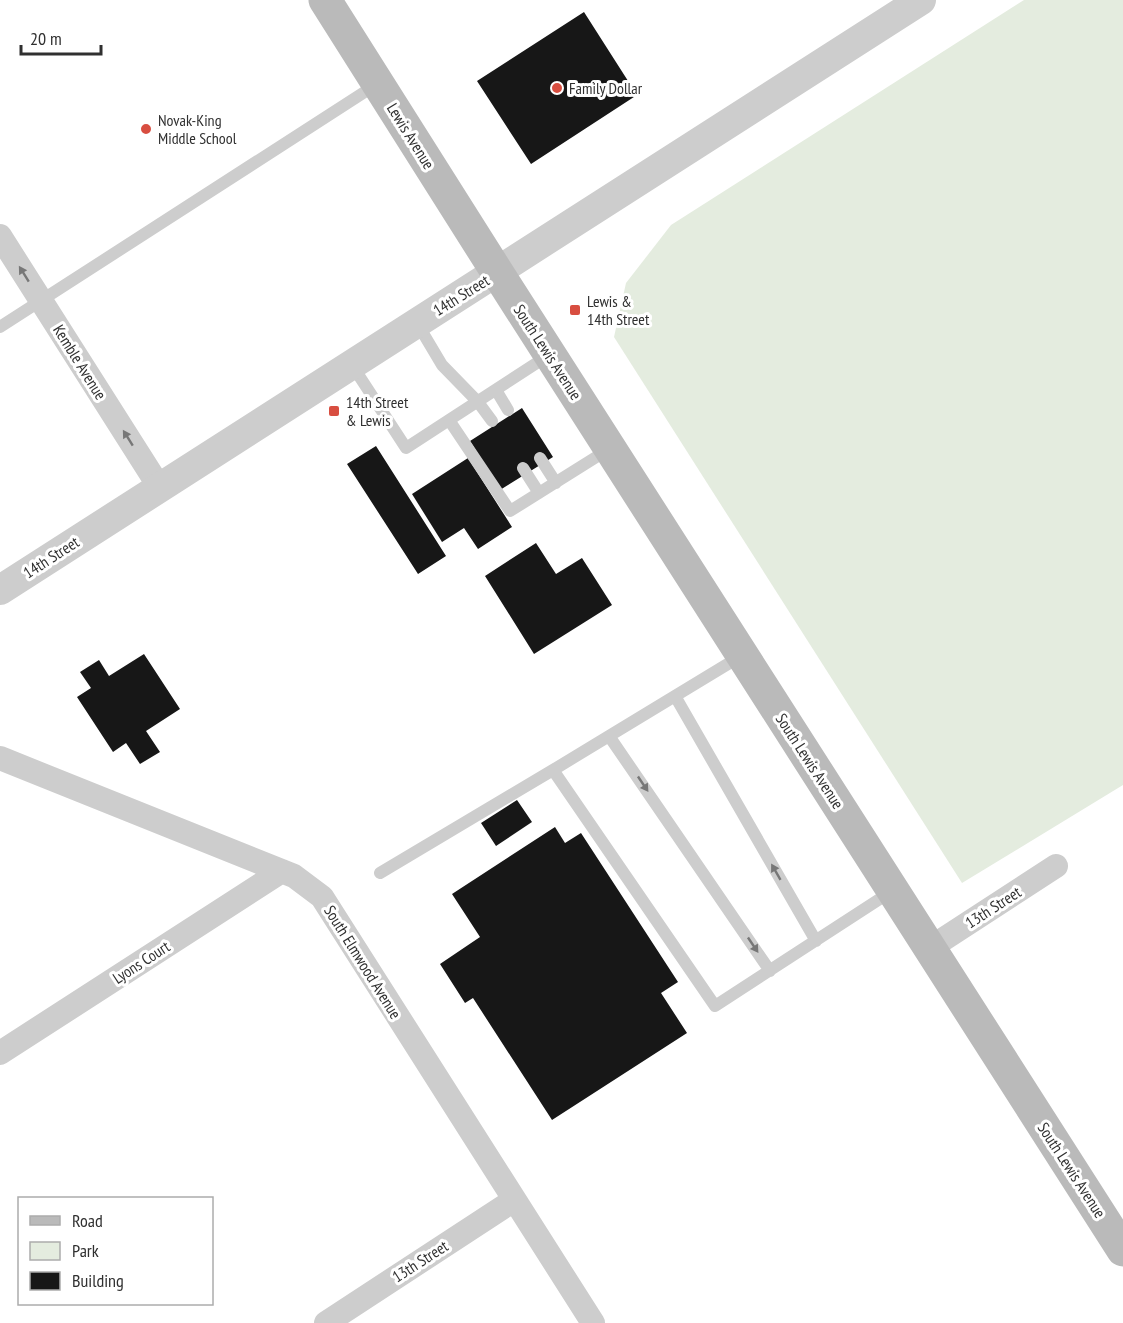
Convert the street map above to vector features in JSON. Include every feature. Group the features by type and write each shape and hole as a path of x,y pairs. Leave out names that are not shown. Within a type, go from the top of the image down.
{"main road":[{"name":"Lewis Avenue","path":"324,0 497,272"},
{"name":"South Lewis Avenue","path":"497,272 1123,1250"}],"street":[{"name":"14th Street","path":"0,590 921,0"},
{"name":"Kemble Avenue","path":"0,236 160,488"},
{"name":"South Elmwood Avenue","path":"0,758 294,876 322,897 593,1323"},
{"name":"13th Street","path":"930,948 1056,866"},
{"name":"Lyons Court","path":"0,1053 282,871"},
{"name":"13th Street","path":"326,1323 514,1200"}],"lane":[{"path":"0,327 378,84"},
{"path":"417,323 442,365 478,402 492,421"},
{"path":"352,365 406,447 550,354"},
{"path":"496,390 508,410"},
{"path":"449,420 510,512 610,448"},
{"path":"540,458 556,483"},
{"path":"523,468 539,493"},
{"path":"380,873 742,655"},
{"path":"675,696 816,941"},
{"path":"609,736 770,971"},
{"path":"553,770 715,1006 893,890"}],"green space":[{"path":"1024,0 1123,0 1123,785 962,883 614,337 626,283 671,225"}],"building":[{"name":"Family Dollar","path":"584,12 637,95 531,164 477,81"},
{"path":"522,408 553,457 500,490 470,441"},
{"path":"376,446 446,556 418,574 347,464"},
{"path":"468,458 512,527 478,549 464,528 442,542 412,494"},
{"path":"536,543 556,574 582,558 612,605 534,654 485,576"},
{"path":"144,654 180,709 146,731 160,752 140,764 126,743 113,752 77,697 91,688 80,672 99,660 109,676"},
{"path":"517,800 532,822 496,846 481,823"},
{"path":"555,827 565,843 581,833 678,982 661,993 687,1033 552,1120 473,998 465,1003 440,964 480,937 452,894"}],"place":[{"name":"Family Dollar","path":"557,88"},
{"name":"Novak-King Middle School","path":"146,129"},
{"name":"Lewis & 14th Street","path":"575,310"},
{"name":"14th Street & Lewis","path":"334,411"}]}
